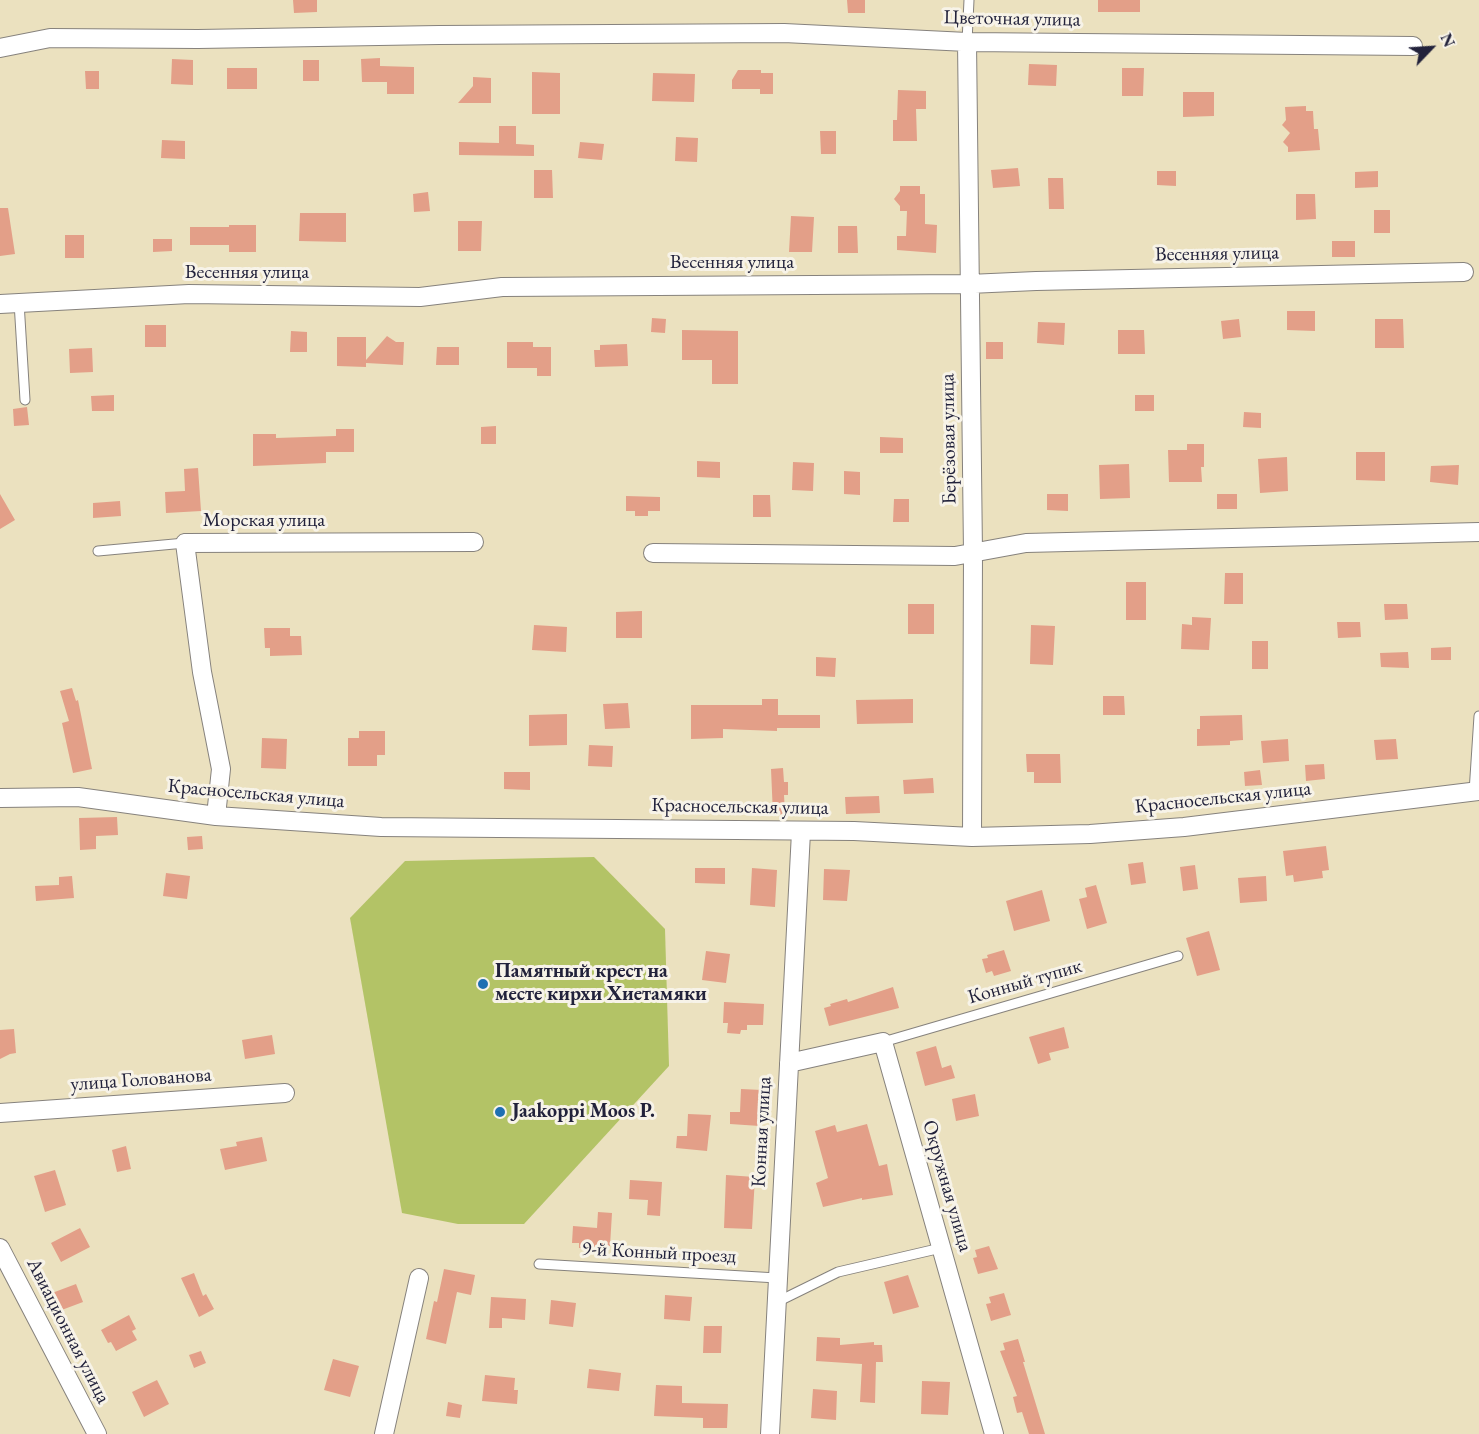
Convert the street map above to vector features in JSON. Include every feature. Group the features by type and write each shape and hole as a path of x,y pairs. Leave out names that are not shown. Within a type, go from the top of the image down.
{"street":[{"name":"Цветочная улица","path":"0,48 50,39 772,33 967,42 1413,46"},
{"name":"Берёзовая улица","path":"967,42 973,553 972,837"},
{"name":"Весенняя улица","path":"0,304 189,294 420,297 502,287 969,284 1464,272"},
{"path":"653,553 955,556 1026,543 1479,532"},
{"name":"Морская улица","path":"216,816 221,769 202,672 185,543 474,542"},
{"name":"Красносельская улица","path":"0,798 78,797 216,816 381,827 854,831 972,837 1090,834 1184,827 1477,792"},
{"name":"Конная улица","path":"770,1434 801,832"},
{"path":"789,1063 883,1042"},
{"name":"Окружная улица","path":"883,1042 994,1434"},
{"name":"улица Голованова","path":"0,1113 285,1093"},
{"name":"Авиационная улица","path":"0,1248 97,1434"},
{"path":"384,1434 419,1278"}],"lane":[{"path":"967,42 969,0"},
{"path":"19,302 25,400"},
{"path":"98,551 185,543"},
{"path":"1477,792 1479,716"},
{"name":"Конный тупик","path":"883,1042 1178,956"},
{"path":"777,1302 838,1272 941,1248"},
{"name":"9-й Конный проезд","path":"539,1264 777,1278"}],"green space":[{"path":"594,857 665,929 669,1066 524,1224 458,1224 402,1213 350,918 405,861"}],"building":[{"path":"293,0 317,0 317,12 294,13"},
{"path":"847,0 865,0 865,13 848,13"},
{"path":"1098,0 1140,0 1140,12 1098,12"},
{"path":"380,58 380,66 414,67 414,94 387,94 387,82 362,82 361,59"},
{"path":"172,59 193,60 193,85 171,84"},
{"path":"303,60 319,60 319,81 303,81"},
{"path":"1029,64 1057,65 1056,86 1028,85"},
{"path":"227,68 257,68 257,89 227,89"},
{"path":"1122,68 1144,68 1143,96 1122,96"},
{"path":"738,70 761,70 761,73 773,73 773,94 760,94 760,89 732,89 732,80"},
{"path":"85,71 99,71 99,89 86,89"},
{"path":"532,72 560,73 560,114 532,114"},
{"path":"653,73 695,74 694,102 652,101"},
{"path":"473,77 491,78 491,103 458,103 473,86"},
{"path":"898,90 926,91 926,109 916,109 917,141 893,141 893,120 897,120"},
{"path":"1183,92 1214,92 1214,116 1183,117"},
{"path":"1306,106 1306,111 1313,111 1314,129 1318,129 1320,150 1288,152 1288,147 1283,142 1290,133 1282,125 1286,120 1285,107"},
{"path":"499,126 516,126 516,144 534,145 534,156 459,155 459,142 499,143"},
{"path":"820,131 836,131 836,154 821,154"},
{"path":"676,137 698,138 697,162 675,161"},
{"path":"162,140 185,141 185,159 161,158"},
{"path":"580,142 604,144 602,160 578,158"},
{"path":"1018,168 1020,186 993,188 991,170"},
{"path":"534,170 552,170 553,198 534,198"},
{"path":"1157,171 1176,171 1176,186 1157,185"},
{"path":"1378,171 1378,187 1355,188 1355,172"},
{"path":"1048,178 1063,178 1064,209 1049,209"},
{"path":"900,186 920,186 920,194 925,194 925,224 937,225 936,253 897,250 897,236 906,236 907,211 900,211 900,206 894,199 900,191"},
{"path":"428,192 430,211 414,212 413,194"},
{"path":"1296,194 1315,194 1316,219 1296,220"},
{"path":"0,208 8,208 15,254 0,256"},
{"path":"1374,210 1390,210 1390,233 1374,233"},
{"path":"300,213 346,213 346,242 299,241"},
{"path":"791,216 814,217 812,252 789,252"},
{"path":"458,221 482,221 481,251 458,251"},
{"path":"229,225 256,225 256,252 229,252 229,245 190,245 190,227 229,227"},
{"path":"838,226 857,226 858,253 838,253"},
{"path":"65,235 84,235 84,258 65,258"},
{"path":"153,239 172,239 172,251 153,252"},
{"path":"1332,241 1355,241 1355,257 1332,257"},
{"path":"1287,311 1315,311 1315,331 1287,330"},
{"path":"652,318 666,319 665,333 651,332"},
{"path":"1239,319 1241,337 1223,339 1221,321"},
{"path":"1375,319 1403,319 1404,348 1375,348"},
{"path":"1038,322 1065,323 1064,345 1037,343"},
{"path":"145,325 166,325 166,347 145,347"},
{"path":"682,330 738,331 738,384 712,384 712,360 682,360"},
{"path":"1118,330 1144,330 1145,354 1118,354"},
{"path":"291,331 307,332 307,352 290,352"},
{"path":"387,336 396,342 404,342 403,365 366,363 366,367 337,366 337,337 366,337 366,360"},
{"path":"507,342 533,342 533,347 551,347 551,376 537,376 537,368 507,368"},
{"path":"986,342 1003,342 1003,359 986,359"},
{"path":"627,344 628,366 595,367 594,350 600,350 600,345"},
{"path":"437,347 459,347 459,365 436,365"},
{"path":"92,348 93,372 70,373 69,349"},
{"path":"114,395 114,411 92,411 91,396"},
{"path":"1135,395 1154,395 1154,411 1135,411"},
{"path":"27,407 29,425 14,426 13,409"},
{"path":"1244,412 1261,413 1261,428 1243,427"},
{"path":"496,426 496,444 481,444 481,427"},
{"path":"336,429 354,429 354,452 326,452 326,463 253,466 253,434 276,434 276,438 336,436"},
{"path":"880,437 903,438 903,453 880,453"},
{"path":"1187,444 1204,444 1202,482 1169,482 1168,450 1187,450"},
{"path":"1356,452 1385,452 1385,481 1356,480"},
{"path":"1287,457 1288,491 1260,493 1258,459"},
{"path":"697,461 720,462 720,478 697,477"},
{"path":"793,462 814,463 813,491 792,490"},
{"path":"1129,464 1130,498 1100,499 1099,465"},
{"path":"1459,465 1458,485 1430,482 1431,466"},
{"path":"198,468 201,511 166,513 165,492 185,491 184,469"},
{"path":"844,471 860,472 860,495 844,494"},
{"path":"0,494 15,520 0,529"},
{"path":"1047,494 1068,494 1068,511 1047,510"},
{"path":"1217,494 1237,494 1237,509 1217,509"},
{"path":"753,495 770,495 771,517 753,517"},
{"path":"626,496 660,497 660,511 648,511 648,516 635,516 635,511 626,511"},
{"path":"894,499 909,499 909,522 893,522"},
{"path":"120,501 121,516 93,518 93,503"},
{"path":"1225,573 1243,573 1243,604 1224,604"},
{"path":"1126,582 1146,582 1146,620 1126,620"},
{"path":"908,604 934,604 934,634 908,634"},
{"path":"1384,604 1407,604 1408,619 1385,620"},
{"path":"642,611 642,638 616,638 616,612"},
{"path":"1192,617 1211,618 1209,650 1181,649 1182,624 1192,625"},
{"path":"1337,622 1360,622 1361,637 1338,638"},
{"path":"534,625 567,627 566,652 532,650"},
{"path":"1031,625 1055,626 1053,665 1030,664"},
{"path":"264,628 290,628 290,636 301,636 302,655 270,656 270,648 265,648"},
{"path":"1252,641 1268,641 1268,669 1252,669"},
{"path":"1451,647 1451,660 1431,660 1431,648"},
{"path":"1408,652 1409,668 1381,667 1380,653"},
{"path":"816,657 836,658 835,677 816,676"},
{"path":"72,688 76,701 78,700 92,769 73,773 62,723 69,721 60,691"},
{"path":"1103,696 1124,696 1125,715 1103,715"},
{"path":"762,699 778,699 778,715 820,715 820,728 777,728 777,731 723,729 723,738 691,739 691,705 762,705"},
{"path":"913,699 913,723 857,724 856,700"},
{"path":"628,703 630,728 605,729 603,704"},
{"path":"567,714 567,745 529,746 529,715"},
{"path":"1242,715 1243,740 1230,741 1230,745 1197,746 1200,716"},
{"path":"359,731 385,731 385,755 377,755 377,766 348,766 348,738 359,738"},
{"path":"262,738 287,739 286,769 261,768"},
{"path":"1288,739 1289,761 1263,763 1261,741"},
{"path":"1396,739 1398,759 1376,760 1374,740"},
{"path":"589,745 613,746 612,767 588,766"},
{"path":"1026,754 1060,754 1061,783 1034,783 1034,772 1027,772"},
{"path":"1324,764 1325,779 1306,781 1305,765"},
{"path":"783,768 784,782 788,782 788,795 784,795 785,814 773,815 771,769"},
{"path":"1260,770 1262,785 1245,786 1244,772"},
{"path":"504,772 530,772 530,790 504,789"},
{"path":"933,778 934,793 904,794 903,780"},
{"path":"879,796 880,813 846,814 845,797"},
{"path":"117,817 118,835 96,836 96,849 80,850 79,818"},
{"path":"202,836 203,849 188,850 187,837"},
{"path":"1326,846 1329,870 1322,871 1323,878 1294,882 1293,875 1286,876 1283,851"},
{"path":"1143,862 1146,883 1131,885 1128,864"},
{"path":"1195,865 1198,889 1183,891 1180,867"},
{"path":"695,868 725,868 725,884 695,883"},
{"path":"752,868 777,870 775,907 750,905"},
{"path":"824,869 850,870 847,901 823,900"},
{"path":"166,873 190,876 187,899 163,896"},
{"path":"72,876 74,898 36,901 35,886 59,885 59,877"},
{"path":"1266,876 1267,901 1240,903 1238,878"},
{"path":"1096,885 1107,923 1087,929 1079,899 1087,897 1085,888"},
{"path":"1042,890 1050,921 1014,931 1006,901"},
{"path":"1209,931 1220,970 1197,976 1186,938"},
{"path":"1004,950 1011,971 994,976 992,971 986,973 982,959 988,958 987,955"},
{"path":"706,951 730,954 726,983 702,980"},
{"path":"893,987 899,1008 829,1026 824,1008 831,1006 830,1004 847,999 848,1002"},
{"path":"724,1002 764,1004 763,1025 747,1025 747,1030 741,1030 740,1034 727,1033 728,1023 723,1023"},
{"path":"1064,1027 1069,1048 1049,1053 1051,1060 1038,1064 1029,1037"},
{"path":"14,1029 16,1053 0,1059 0,1030"},
{"path":"272,1035 275,1054 245,1059 242,1040"},
{"path":"936,1046 942,1068 951,1065 955,1078 925,1086 916,1052"},
{"path":"741,1089 762,1090 760,1126 730,1124 730,1112 740,1112"},
{"path":"975,1094 979,1116 956,1121 952,1099"},
{"path":"688,1114 711,1115 707,1151 676,1148 677,1136 687,1136"},
{"path":"867,1124 879,1166 887,1164 893,1195 862,1200 862,1198 823,1207 816,1183 828,1178 815,1131 835,1125 837,1132"},
{"path":"262,1137 267,1161 225,1170 220,1149 237,1146 236,1142"},
{"path":"126,1146 131,1169 117,1172 112,1150"},
{"path":"55,1170 66,1205 45,1212 34,1176"},
{"path":"726,1175 755,1177 752,1229 724,1228"},
{"path":"630,1180 662,1182 660,1216 647,1215 648,1200 629,1199"},
{"path":"598,1212 612,1213 610,1246 596,1245 596,1249 579,1248 579,1243 572,1243 573,1226 597,1228"},
{"path":"80,1228 90,1247 61,1262 51,1243"},
{"path":"989,1246 998,1269 978,1274 973,1258 977,1257 975,1250"},
{"path":"444,1269 475,1275 471,1295 457,1292 446,1344 426,1339"},
{"path":"194,1273 203,1296 206,1294 214,1309 199,1317 181,1278"},
{"path":"908,1275 919,1307 893,1314 884,1282"},
{"path":"76,1284 83,1302 59,1311 52,1293"},
{"path":"1004,1293 1011,1315 991,1321 986,1304 991,1303 989,1297"},
{"path":"665,1295 692,1297 690,1321 664,1319"},
{"path":"491,1297 526,1299 525,1320 502,1318 502,1328 489,1328"},
{"path":"551,1300 576,1303 573,1327 549,1324"},
{"path":"129,1315 136,1329 132,1331 137,1340 116,1351 111,1342 108,1343 101,1330"},
{"path":"704,1326 722,1326 721,1353 703,1353"},
{"path":"817,1337 840,1338 840,1345 874,1342 874,1345 882,1345 883,1362 876,1362 875,1403 860,1402 862,1364 816,1361"},
{"path":"1018,1339 1045,1434 1029,1434 1022,1412 1017,1413 1013,1397 1017,1396 1000,1351 1005,1350 1003,1343"},
{"path":"201,1351 206,1363 194,1368 189,1355"},
{"path":"333,1359 359,1366 350,1397 324,1390"},
{"path":"589,1369 621,1373 619,1391 587,1388"},
{"path":"485,1375 515,1378 514,1390 518,1390 517,1404 482,1401"},
{"path":"157,1380 169,1404 144,1417 132,1392"},
{"path":"922,1381 950,1382 948,1415 921,1414"},
{"path":"656,1385 682,1386 682,1403 728,1404 727,1428 703,1428 703,1418 654,1416"},
{"path":"813,1389 837,1391 836,1420 811,1418"},
{"path":"448,1402 462,1405 460,1418 446,1416"}],"place":[{"name":"Памятный крест на месте кирхи Хиетамяки","path":"483,984"},
{"name":"Jaakoppi Moos P.","path":"500,1112"}]}
